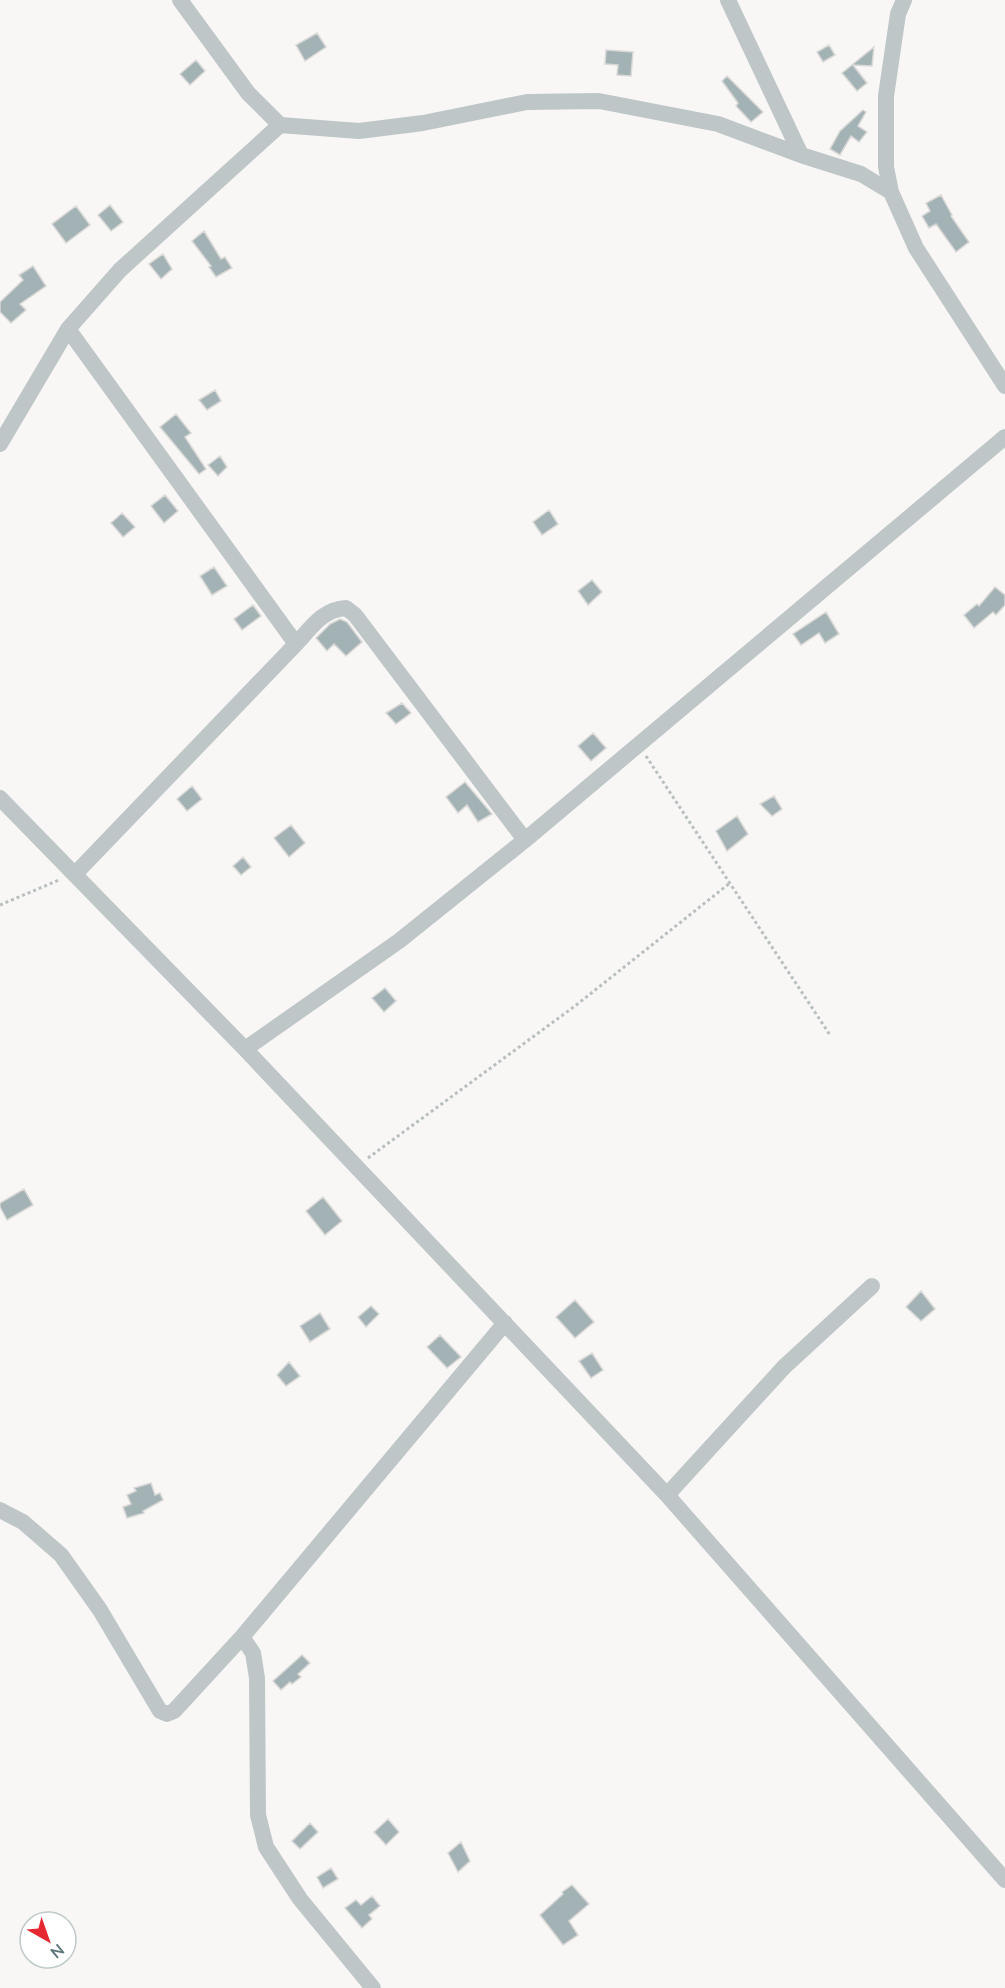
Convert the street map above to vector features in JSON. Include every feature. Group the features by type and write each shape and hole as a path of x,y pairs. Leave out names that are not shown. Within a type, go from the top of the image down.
{"street":[{"path":"180,0 249,93 280,125 359,131 423,123 527,102 599,101 718,124 801,155 861,174 891,192"},
{"path":"728,0 801,155"},
{"path":"904,0 898,14 886,96 886,167 891,192 916,248 1005,386"},
{"path":"0,444 68,329 120,270 280,125"},
{"path":"68,329 296,644"},
{"path":"244,1049 399,942 525,840 1005,437"},
{"path":"75,874 323,615 334,608 346,608 355,615 525,840"},
{"path":"0,798 244,1049 667,1495 1005,1880"},
{"path":"667,1495 784,1367 872,1286"},
{"path":"0,1510 22,1522 61,1555 100,1610 160,1711 167,1714 174,1712 242,1637 505,1323"},
{"path":"242,1637 253,1653 257,1678 258,1815 266,1846 300,1899 373,1988"}],"path":[{"path":"638,744 830,1035"},
{"path":"0,905 75,874"},
{"path":"356,1167 575,1006 730,883"}],"building":[{"path":"317,33 326,47 305,61 296,45"},
{"path":"829,45 835,55 823,62 817,52"},
{"path":"874,47 872,66 853,65 867,83 857,91 842,73"},
{"path":"606,50 633,52 631,76 617,75 618,65 605,64"},
{"path":"196,60 205,71 190,85 180,74"},
{"path":"727,76 763,112 751,122 736,106 738,103 722,81"},
{"path":"863,110 866,112 858,126 867,132 859,142 851,136 840,155 830,149 840,131"},
{"path":"941,195 951,216 969,242 956,252 936,224 929,228 922,216 930,211 926,203"},
{"path":"110,205 123,222 111,231 98,215"},
{"path":"76,206 90,225 66,243 52,224"},
{"path":"204,231 221,259 225,257 232,268 216,277 209,267 211,266 192,241"},
{"path":"163,254 172,269 161,279 149,264"},
{"path":"33,266 46,286 20,304 26,310 11,323 0,312 0,302 23,280 19,275"},
{"path":"215,390 221,401 207,410 199,400"},
{"path":"176,414 191,433 185,437 206,469 199,474 160,427"},
{"path":"220,456 227,467 218,476 208,465"},
{"path":"165,495 178,511 164,523 151,506"},
{"path":"549,510 558,524 542,535 533,522"},
{"path":"122,513 135,527 123,537 111,523"},
{"path":"214,567 227,586 212,595 200,576"},
{"path":"592,580 602,592 588,605 578,591"},
{"path":"995,587 1005,595 1005,605 996,615 993,612 974,628 964,615 977,604 979,606"},
{"path":"253,605 261,616 242,630 234,619"},
{"path":"826,612 839,634 825,643 819,633 801,645 793,634"},
{"path":"340,619 347,622 362,642 346,656 334,644 327,651 316,638 330,624"},
{"path":"402,703 411,713 396,724 386,713"},
{"path":"593,733 606,748 591,761 578,746"},
{"path":"465,782 492,814 478,822 467,805 458,813 446,797"},
{"path":"192,786 202,799 187,811 177,799"},
{"path":"774,796 782,809 772,816 760,804"},
{"path":"737,816 748,834 727,851 716,831"},
{"path":"291,825 305,843 289,857 274,838"},
{"path":"243,857 251,867 241,875 233,866"},
{"path":"385,988 396,1001 384,1012 372,998"},
{"path":"24,1189 33,1205 7,1220 0,1203"},
{"path":"323,1197 342,1221 325,1235 306,1211"},
{"path":"921,1291 935,1309 921,1321 906,1307"},
{"path":"575,1300 594,1322 575,1338 556,1317"},
{"path":"371,1306 379,1314 366,1327 358,1317"},
{"path":"320,1313 330,1329 310,1342 300,1326"},
{"path":"440,1335 461,1357 447,1368 427,1347"},
{"path":"592,1353 603,1370 591,1378 579,1361"},
{"path":"289,1362 300,1376 286,1386 277,1375"},
{"path":"151,1483 155,1495 160,1493 163,1500 143,1511 144,1513 127,1518 123,1507 131,1504 127,1495 136,1491 134,1488"},
{"path":"302,1655 310,1663 298,1674 301,1677 292,1684 290,1682 281,1690 273,1681"},
{"path":"388,1819 399,1832 386,1845 374,1832"},
{"path":"310,1823 318,1832 300,1849 292,1841"},
{"path":"461,1842 470,1861 458,1872 448,1853"},
{"path":"331,1868 338,1879 323,1888 317,1877"},
{"path":"572,1885 589,1904 569,1921 578,1935 563,1945 540,1915"},
{"path":"372,1896 380,1906 369,1915 372,1919 362,1928 345,1908 356,1900 361,1905"}]}
